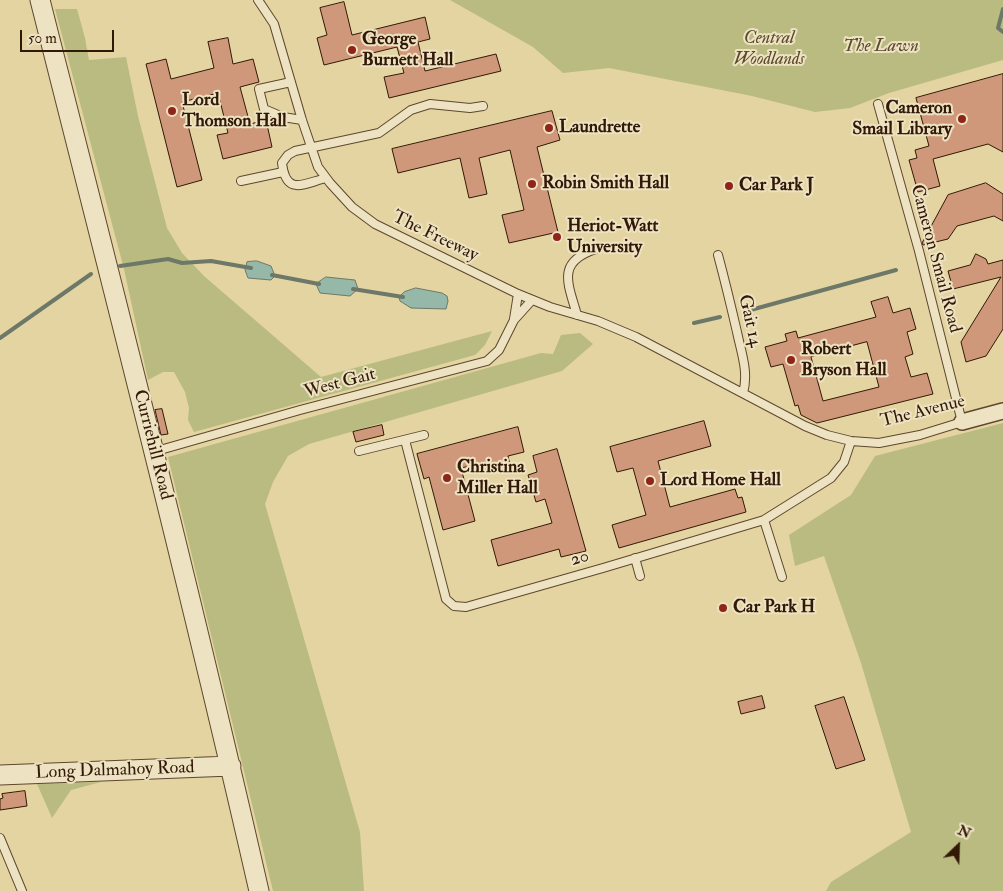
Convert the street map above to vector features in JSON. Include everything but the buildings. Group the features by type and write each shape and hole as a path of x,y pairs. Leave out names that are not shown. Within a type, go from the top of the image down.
{"street":[{"name":"Curriehill Road","path":"40,0 231,766 259,891"},
{"name":"The Avenue","path":"962,422 1003,412"},
{"name":"Long Dalmahoy Road","path":"0,775 231,766"}],"lane":[{"path":"258,0 274,24 291,82 302,120 283,117 264,109 259,89 291,82"},
{"path":"326,178 295,185 283,176 282,163 288,155 310,147 379,133 411,110 430,104 470,108 483,106"},
{"name":"Cameron Smail Road","path":"878,104 919,251 962,422"},
{"name":"The Freeway","path":"302,120 318,167 352,207 375,224 518,294 577,315"},
{"path":"241,181 283,172"},
{"path":"596,249 582,253 569,266 567,275 577,315 598,321 636,337 743,393"},
{"name":"Gait 14","path":"718,255 745,370 746,383 743,393"},
{"name":"West Gait","path":"514,320 518,294"},
{"name":"West Gait","path":"153,452 300,410 487,361 499,350 514,320 532,300"},
{"name":"The Avenue","path":"743,393 805,426 827,435 851,441 880,442 899,439 962,422"},
{"path":"359,450 424,435"},
{"name":"20","path":"406,440 446,599 454,606 466,607 764,520 831,478 844,462 851,441"},
{"path":"764,520 782,577"},
{"path":"635,558 640,576"},
{"path":"0,838 22,891"}],"green space":[{"name":"Central Woodlands","path":"450,0 1003,0 1003,60 889,93 850,108 815,112 752,96 609,68 563,73 533,47"},
{"path":"55,9 77,9 89,60 126,57 138,116 167,228 182,253 204,276 321,377 492,331 485,345 475,355 194,432 188,420 189,408 185,392 174,372 163,372 148,380 124,269"},
{"path":"580,333 593,344 562,371 309,444 288,456 273,482 265,504 360,832 364,891 273,891 168,457 541,353 553,354 561,335"},
{"path":"1003,423 1003,891 826,891 831,882 911,832 861,663 824,556 795,566 789,535 851,495 875,456"},
{"path":"101,782 71,790 52,818 37,784"}],"shaded area":[{"path":"257,261 271,266 275,276 271,280 248,278 245,270 247,262"},
{"path":"326,277 355,280 358,289 350,296 320,293 316,284"},
{"path":"416,288 442,293 447,296 446,309 411,308 400,301 399,297 404,292"}],"waterway":[{"path":"1003,9 998,28 1003,32"},
{"path":"120,266 168,259 182,263 211,261 251,268"},
{"path":"747,311 896,270"},
{"path":"0,338 91,274"},
{"path":"272,275 319,284"},
{"path":"353,289 403,297"},
{"path":"694,323 720,317"}],"place":[{"name":"George Burnett Hall","path":"352,50"},
{"name":"Lord Thomson Hall","path":"172,111"},
{"name":"Cameron Smail Library","path":"962,119"},
{"name":"Laundrette","path":"549,128"},
{"name":"Robin Smith Hall","path":"532,184"},
{"name":"Car Park J","path":"729,186"},
{"name":"Heriot-Watt University","path":"557,237"},
{"name":"Robert Bryson Hall","path":"791,360"},
{"name":"Christina Miller Hall","path":"447,478"},
{"name":"Lord Home Hall","path":"650,481"},
{"name":"Car Park H","path":"723,608"}],"park label":[{"name":"The Lawn","path":"881,47"}]}
